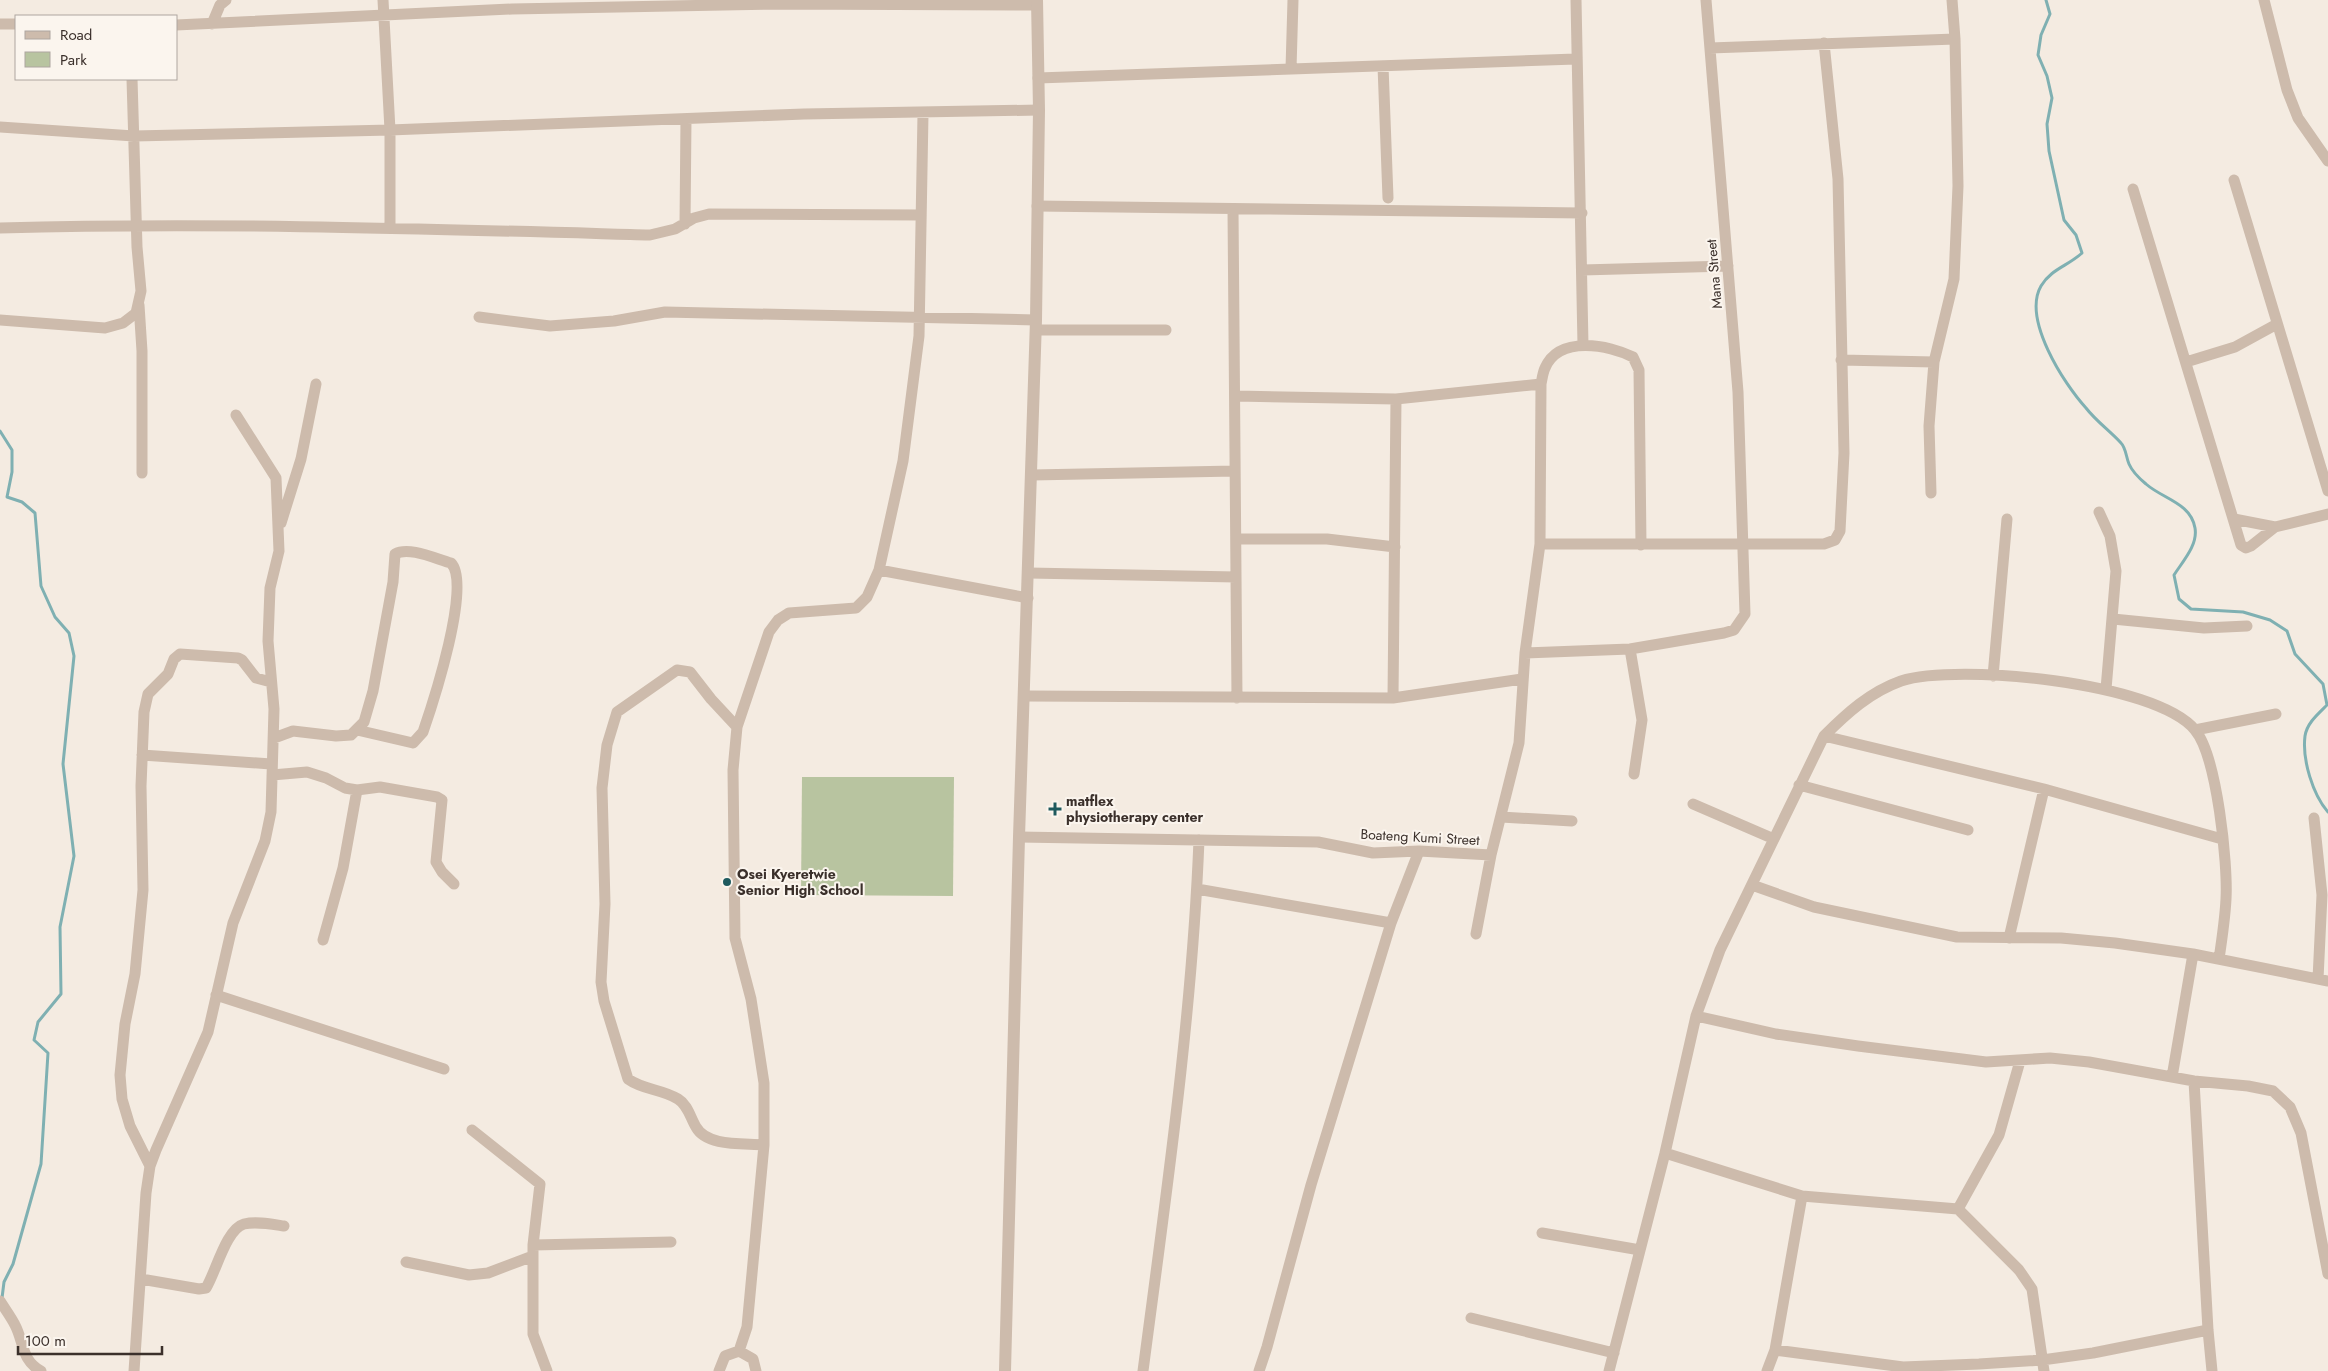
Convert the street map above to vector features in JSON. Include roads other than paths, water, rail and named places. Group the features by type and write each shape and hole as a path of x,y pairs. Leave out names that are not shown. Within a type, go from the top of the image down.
{"street":[{"path":"212,24 220,4 226,0"},
{"path":"383,0 390,130 390,227"},
{"path":"1291,69 1293,0"},
{"path":"1576,0 1576,59 1582,213 1583,345"},
{"name":"Mana Street","path":"1524,653 1630,649 1734,630 1745,614 1745,545 1738,392 1706,0"},
{"path":"1931,493 1929,426 1934,362 1954,279 1958,186 1955,39 1952,0"},
{"path":"2264,0 2287,90 2298,118 2328,161"},
{"path":"178,25 384,16 512,5 881,2 1037,3 1039,110 1036,325 1019,837 1005,1371"},
{"path":"0,24 15,24"},
{"path":"1710,48 1955,39"},
{"path":"1540,544 1824,544 1834,540 1840,531 1844,453 1838,179 1824,43"},
{"path":"1038,78 1576,59"},
{"path":"1383,66 1388,198"},
{"path":"132,80 136,224 141,291 139,304 142,351 142,473"},
{"path":"0,127 134,136 390,130 804,114 923,114 1039,110"},
{"path":"740,1351 747,1327 764,1145 764,1082 758,1038 735,938 733,770 737,727 769,632 778,620 789,613 856,608 867,597 879,570 908,432 919,336 923,114"},
{"path":"685,224 686,119"},
{"path":"2234,180 2328,491"},
{"path":"2133,189 2241,545 2246,548 2251,546 2274,526"},
{"path":"1037,206 1582,213"},
{"path":"1233,209 1237,698"},
{"path":"0,228 136,224 390,227 650,235 675,229 709,214 921,215"},
{"path":"1582,270 1728,266"},
{"path":"0,320 105,328 118,325 133,317 139,304"},
{"path":"479,317 550,326 614,321 665,312 918,316 1036,325 1166,330"},
{"path":"2186,362 2235,347 2277,324"},
{"path":"1476,934 1491,855 1519,743 1523,708 1522,679 1524,653 1540,544 1542,384 1545,367 1558,351 1583,345 1616,349 1633,357 1639,370 1641,545"},
{"path":"1841,360 1934,362"},
{"path":"279,529 301,459 316,384"},
{"path":"1236,396 1396,398 1542,384"},
{"path":"1393,698 1396,398"},
{"path":"134,1371 146,1193 150,1166 186,1079 202,1050 233,923 265,841 271,812 274,738 268,641 270,588 279,551 276,478 236,415"},
{"path":"1032,475 1235,471"},
{"path":"2099,512 2110,536 2116,571 2114,619 2106,689"},
{"path":"2234,519 2274,526 2328,514"},
{"path":"1993,676 2007,519"},
{"path":"1236,539 1327,540 1395,546"},
{"path":"274,738 293,731 336,736 351,735 357,730 364,722 373,692 393,582 394,554 400,551 418,553 451,563 458,574 453,630 423,732 413,743 357,730"},
{"path":"879,570 1028,598"},
{"path":"1029,573 1236,577"},
{"path":"2114,619 2204,628 2247,626"},
{"path":"1630,649 1642,720 1634,774"},
{"path":"150,1166 130,1126 122,1099 120,1075 125,1024 135,974 142,890 142,755 146,700 154,687 168,674 175,656 180,654 238,658 242,660 256,678 271,682"},
{"path":"737,727 710,699 690,672 684,670 677,670 617,712 607,745 602,788 605,904 601,982 604,1001 628,1079 637,1086 657,1090 680,1100 685,1104 698,1130 709,1140 764,1145"},
{"path":"1609,1371 1665,1153 1696,1016 1720,950 1824,736 1847,713 1874,694 1901,681 1943,674 2048,679 2106,689 2166,709 2195,730 2210,759 2222,839 2226,898 2219,959"},
{"path":"1025,696 1393,698 1522,679"},
{"path":"2195,730 2276,714"},
{"path":"1824,736 2044,789 2222,839"},
{"path":"142,755 307,772 326,778 345,788 357,790 380,787 436,797 442,800 436,862 442,872 454,884"},
{"path":"1799,785 1968,830"},
{"path":"2009,938 2044,789"},
{"path":"323,940 343,868 357,790"},
{"path":"1693,804 1774,839"},
{"path":"1501,817 1572,821"},
{"path":"1752,885 1814,908 1957,937 2061,938 2106,942 2193,954 2323,980 2322,895 2314,818"},
{"name":"Boateng Kumi Street","path":"1019,837 1318,842 1373,852 1419,851 1491,855"},
{"path":"1143,1371 1178,1100 1197,889 1199,840"},
{"path":"1259,1371 1310,1185 1391,923 1419,851"},
{"path":"1197,889 1391,923"},
{"path":"2172,1077 2193,954"},
{"path":"216,995 444,1069"},
{"path":"1696,1016 1776,1034 1858,1046 1986,1062 2050,1058 2069,1060 2194,1081 2248,1086 2273,1092 2290,1107 2301,1133 2328,1274"},
{"path":"1958,1209 1999,1135 2020,1061"},
{"path":"2194,1081 2212,1371"},
{"path":"472,1130 540,1184 533,1250 533,1334 547,1371"},
{"path":"1665,1153 1802,1196 1958,1209 2019,1270 2032,1289 2043,1365"},
{"path":"1767,1371 1775,1350 1802,1196"},
{"path":"141,1279 199,1289 206,1288 229,1238 236,1228 243,1224 259,1223 284,1226"},
{"path":"1542,1233 1640,1250"},
{"path":"406,1262 469,1275 488,1273 533,1250 671,1242"},
{"path":"0,1302 16,1326 24,1355 32,1365 41,1371"},
{"path":"1471,1318 1614,1354"},
{"path":"1775,1350 1903,1369 2043,1365 2208,1330"},
{"path":"719,1371 725,1356 740,1351"},
{"path":"740,1351 753,1359 756,1371"}],"waterway":[{"path":"2046,0 2050,14 2041,35 2038,55 2047,76 2052,98 2047,124 2049,151 2064,220 2076,235 2082,253 2045,280 2041,286 2037,300 2037,316 2041,333 2057,368 2067,383 2090,413 2123,445 2129,464 2134,472 2153,489 2182,507 2192,520 2195,528 2194,541 2189,553 2174,575 2179,599 2191,609 2243,612 2270,620 2287,631 2295,654 2323,684 2327,705 2313,719 2306,731 2305,756 2313,787 2328,812"},
{"path":"0,431 12,450 12,472 7,497 22,502 35,513 41,586 55,617 69,633 74,656 63,764 74,856 60,927 61,994 38,1022 34,1040 48,1053 41,1164 13,1264 4,1282 2,1298"}],"place":[{"name":"matflex physiotherapy center","path":"1055,809"},
{"name":"Osei Kyeretwie Senior High School","path":"727,882"}]}
